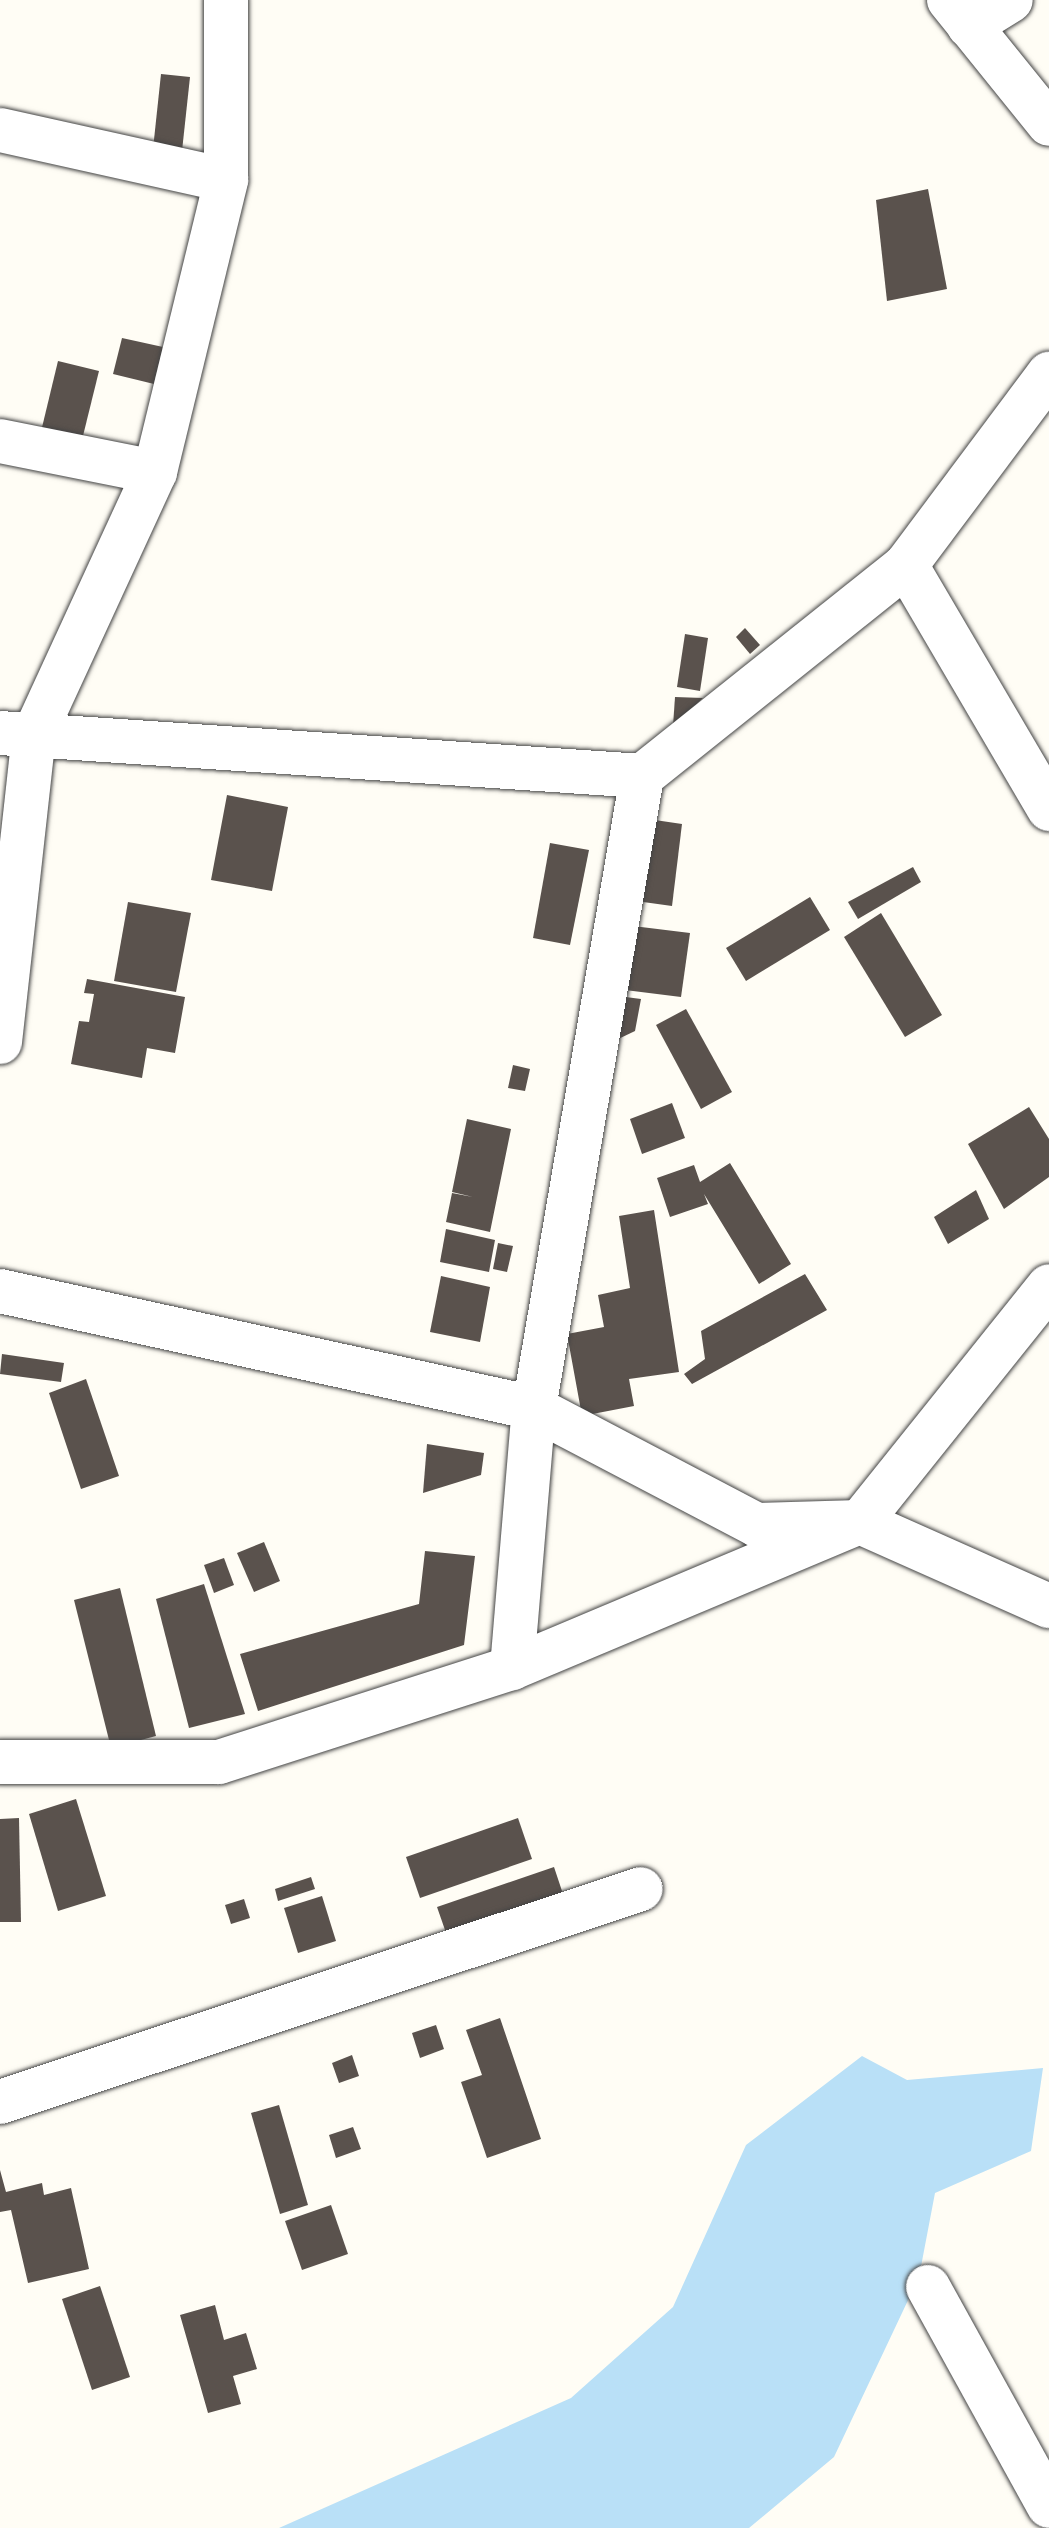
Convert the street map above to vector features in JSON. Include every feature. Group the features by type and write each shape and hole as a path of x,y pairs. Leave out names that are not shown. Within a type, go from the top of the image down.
{"street":[{"path":"0,1042 17,734 155,472 226,180 226,0"},
{"path":"1011,0 959,13 1049,124"},
{"path":"0,130 226,180"},
{"path":"512,1668 534,1408 642,776 906,565 1049,374"},
{"path":"0,441 155,472"},
{"path":"906,565 1049,809"},
{"path":"17,734 642,776"},
{"path":"0,1762 219,1762 512,1668 860,1522 1049,1286"},
{"path":"0,1291 534,1408 757,1525 860,1522 1049,1606"},
{"path":"0,2102 641,1889"},
{"path":"928,2287 1049,2506"}],"water":[{"path":"862,2056 907,2080 1043,2068 1031,2151 935,2193 919,2277 834,2457 749,2528 279,2528 571,2398 673,2307 746,2145"}],"building":[{"path":"161,74 190,77 182,151 153,149"},
{"path":"928,189 947,289 887,301 876,200"},
{"path":"122,338 163,347 154,384 113,374"},
{"path":"58,361 99,371 79,452 38,444"},
{"path":"745,628 760,645 750,654 736,637"},
{"path":"685,634 708,638 700,691 677,687"},
{"path":"675,697 703,698 673,726"},
{"path":"227,795 288,807 272,891 211,880"},
{"path":"648,819 682,824 672,906 636,901"},
{"path":"550,843 589,850 570,945 533,938"},
{"path":"913,867 921,882 858,919 848,902"},
{"path":"810,897 830,930 746,981 726,948"},
{"path":"128,902 191,913 176,992 114,981"},
{"path":"881,913 942,1015 905,1037 844,937"},
{"path":"633,926 690,933 681,997 625,990"},
{"path":"87,979 185,997 175,1053 147,1048 142,1078 71,1064 79,1021 89,1022 94,994 84,993"},
{"path":"618,996 641,999 635,1031 612,1042"},
{"path":"686,1009 732,1092 701,1109 656,1025"},
{"path":"513,1065 530,1069 525,1091 508,1088"},
{"path":"672,1103 685,1138 642,1154 630,1119"},
{"path":"1029,1107 1049,1139 1049,1177 1004,1209 968,1144"},
{"path":"467,1119 511,1129 490,1232 446,1222 452,1193 473,1197 452,1192"},
{"path":"730,1163 791,1264 759,1284 704,1194 708,1204 670,1217 657,1178 694,1165 700,1182"},
{"path":"976,1190 989,1219 948,1244 934,1217"},
{"path":"654,1210 679,1372 629,1379 634,1406 582,1416 567,1334 604,1327 598,1295 630,1288 619,1216"},
{"path":"446,1229 495,1240 489,1272 440,1262"},
{"path":"498,1243 513,1246 507,1272 493,1269"},
{"path":"805,1274 827,1310 692,1384 684,1374 705,1359 701,1331"},
{"path":"441,1276 490,1287 480,1342 430,1332"},
{"path":"2,1354 64,1363 61,1382 0,1374"},
{"path":"86,1379 119,1476 81,1489 49,1393"},
{"path":"427,1444 484,1453 481,1475 423,1493"},
{"path":"264,1542 280,1581 254,1592 237,1553"},
{"path":"425,1551 475,1556 464,1645 258,1711 240,1654 419,1604"},
{"path":"224,1558 234,1585 214,1593 204,1565"},
{"path":"204,1584 245,1714 189,1728 156,1599"},
{"path":"120,1588 156,1736 111,1748 74,1600"},
{"path":"76,1799 106,1896 58,1911 29,1814"},
{"path":"19,1818 21,1922 0,1922 0,1819"},
{"path":"518,1818 532,1859 420,1898 406,1857"},
{"path":"554,1867 568,1909 452,1950 437,1907"},
{"path":"311,1877 315,1889 278,1901 275,1889"},
{"path":"322,1896 336,1941 298,1953 284,1908"},
{"path":"244,1899 250,1918 231,1924 225,1905"},
{"path":"500,2018 541,2139 487,2158 461,2082 482,2075 466,2030"},
{"path":"436,2025 444,2049 420,2058 412,2033"},
{"path":"352,2055 359,2076 339,2083 332,2063"},
{"path":"279,2105 308,2205 280,2214 251,2113"},
{"path":"353,2127 361,2149 336,2158 329,2135"},
{"path":"0,2170 6,2192 42,2183 44,2195 71,2188 89,2269 28,2283 11,2210 0,2212"},
{"path":"331,2205 348,2254 302,2270 285,2221"},
{"path":"100,2286 130,2377 92,2390 62,2299"},
{"path":"215,2305 224,2340 246,2333 257,2369 233,2376 241,2404 208,2413 180,2315"}]}
